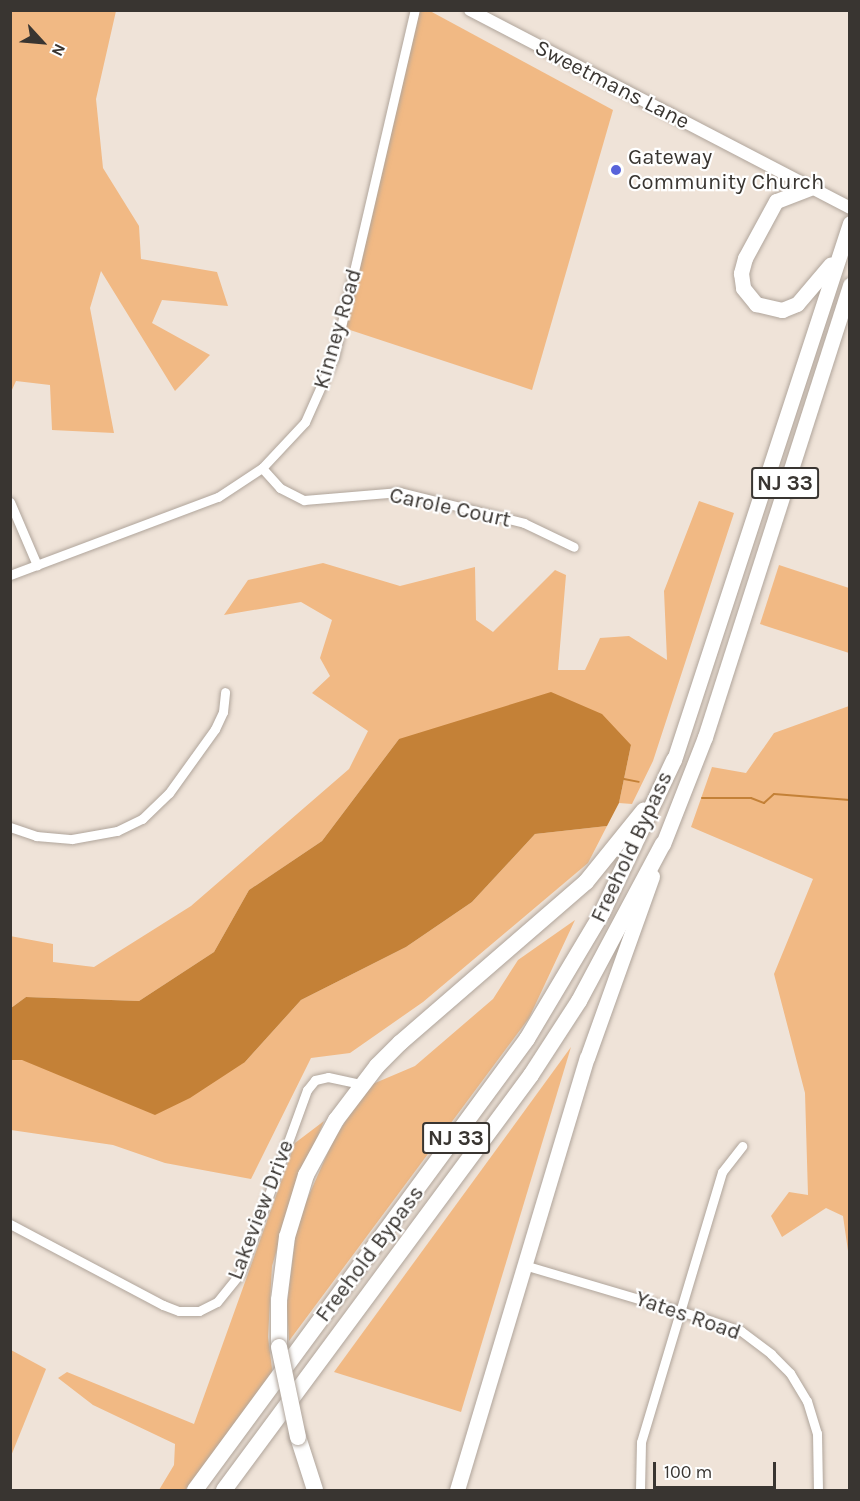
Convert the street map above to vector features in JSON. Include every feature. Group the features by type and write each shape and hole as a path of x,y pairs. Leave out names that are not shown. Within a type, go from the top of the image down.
{"highway":[{"path":"315,1491 298,1437 279,1347 282,1267 296,1206 321,1145 362,1084 400,1043 586,882 645,809 674,760"},
{"name":"Freehold Bypass","path":"195,1491 527,1039 602,913 674,760"},
{"name":"Freehold Bypass","path":"224,1491 531,1076 594,974 663,844"}],"main road":[{"path":"810,188 776,201 745,258 741,273 743,288 762,308 789,308 808,293 838,255"},
{"name":"NJ 33","path":"674,760 849,223"},
{"name":"NJ 33","path":"663,844 713,716 849,285"},
{"path":"460,1490 524,1265 618,969 663,844"}],"street":[{"name":"Kinney Road","path":"10,575 204,503 262,468 304,422 329,373 416,10"},
{"name":"Sweetmans Lane","path":"470,10 849,208"},
{"name":"Carole Court","path":"262,468 280,489 304,500 400,492 524,523 574,547"},
{"path":"10,502 37,565"},
{"path":"10,827 36,836 82,838 117,831 142,819 169,793 215,729 223,712 225,692"},
{"name":"Lakeview Drive","path":"10,1224 163,1305 179,1311 199,1311 217,1302 240,1274 307,1090 315,1080 328,1077 362,1084"},
{"path":"640,1491 638,1454 722,1172 742,1146"},
{"name":"Yates Road","path":"524,1265 741,1331 790,1373 807,1401 817,1433 818,1491"}],"shaded area":[{"path":"11,10 116,11 96,99 103,168 139,226 141,259 217,272 228,306 162,300 152,323 210,355 175,391 101,271 90,308 114,433 52,430 50,385 16,381 11,392"},
{"path":"416,11 430,11 613,110 532,390 341,327"},
{"path":"699,501 734,513 653,761 632,804 619,803 631,745 399,739 322,841 249,890 214,952 139,1001 26,997 11,1008 10,936 53,944 53,962 94,967 191,906 349,769 368,731 312,693 330,676 320,658 332,620 301,602 224,615 248,580 323,563 400,586 475,567 476,620 493,632 555,570 566,575 558,670 585,670 600,638 629,636 667,660 664,591"},
{"path":"779,565 849,588 849,653 760,624"},
{"path":"551,692 602,714 631,745 619,803 607,826 535,834 472,902 406,947 301,1000 245,1062 190,1098 155,1115 22,1060 11,1060 11,1008 26,997 139,1001 214,952 249,890 322,841 399,739"},
{"path":"850,706 849,1258 843,1216 826,1208 782,1237 771,1216 789,1192 808,1195 805,1093 774,974 813,879 691,827 712,767 746,773 774,733"},
{"path":"607,826 588,863 423,1002 350,1053 311,1058 251,1179 165,1163 113,1145 11,1130 11,1060 245,1062 301,1000 406,947 472,902 535,834"},
{"path":"575,920 529,1018 289,1341 287,1306 297,1222 333,1141 368,1086 415,1066 493,999 518,960"},
{"path":"571,1047 461,1412 334,1372"},
{"path":"324,1121 292,1199 272,1266 268,1337 273,1376 185,1490 159,1490 174,1465 175,1444 93,1405 58,1378 67,1372 194,1424 295,1143"},
{"path":"11,1350 46,1369 11,1456"}],"waterway":[{"path":"624,779 639,782"},
{"path":"702,798 751,798 764,803 774,794 850,800"}],"place":[{"name":"Gateway Community Church","path":"616,170"}]}
